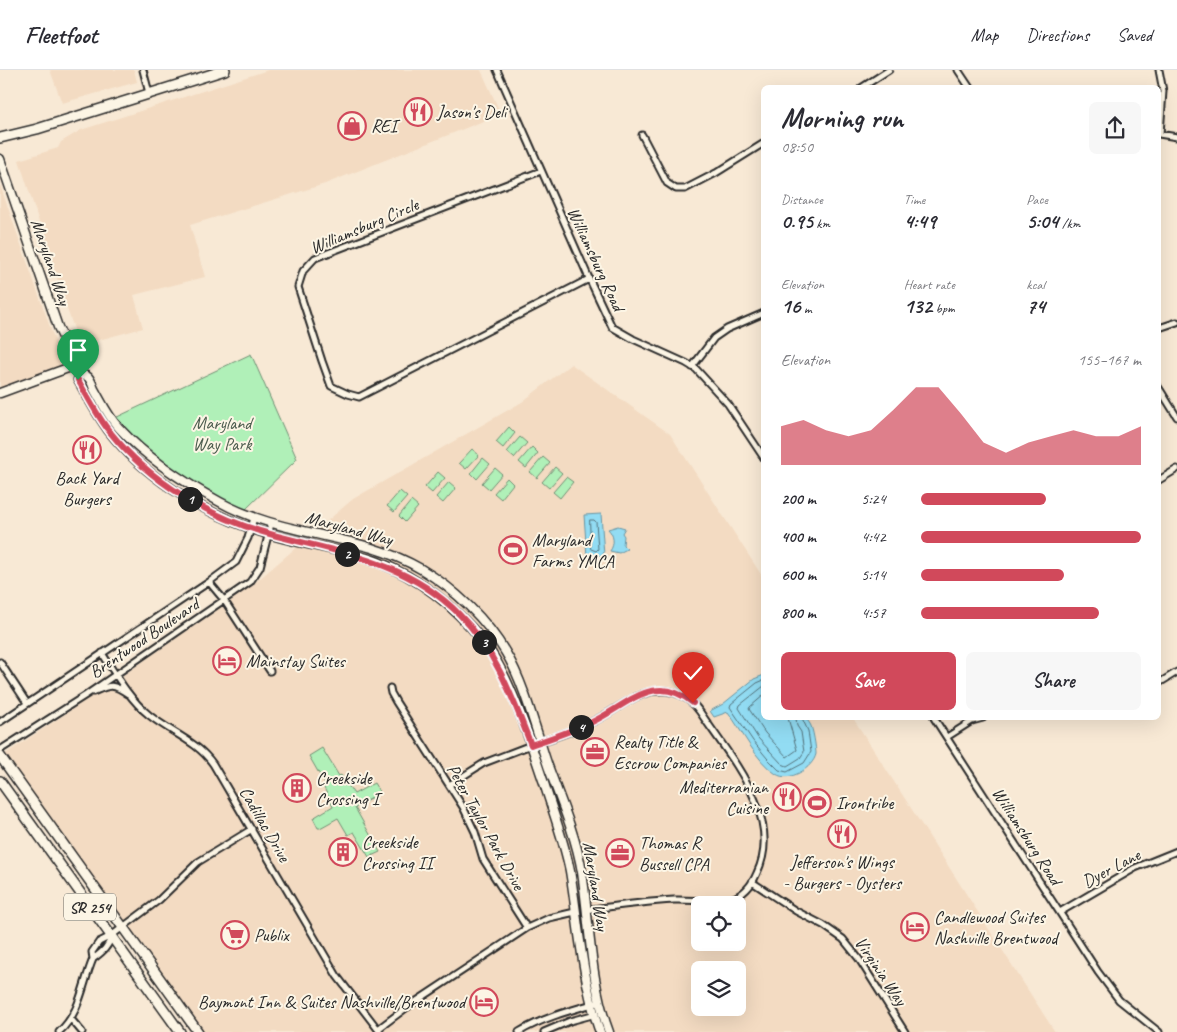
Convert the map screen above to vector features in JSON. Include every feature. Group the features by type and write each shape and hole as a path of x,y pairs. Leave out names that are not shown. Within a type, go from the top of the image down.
{"main road":[{"path":"0,138 37,129 225,70"},
{"name":"Maryland Way","path":"0,159 58,328 78,369 78,380 110,432 138,462 174,489 214,513 269,534 368,559 401,573 428,589 458,613 484,642 496,661 514,700 563,841 570,870 584,969 596,1003"},
{"path":"0,393 78,369"},
{"name":"Maryland Way","path":"78,369 87,376 107,413 118,427 182,480 254,518 372,548 407,561 443,584 463,601 488,628 507,654 526,697 576,843 582,871 600,1032"},
{"path":"138,462 146,452"},
{"path":"368,559 372,548"},
{"path":"415,581 422,570"},
{"path":"496,661 507,654"},
{"path":"531,745 540,742"},
{"name":"SR 254","path":"0,756 198,1032"},
{"name":"SR 254","path":"0,781 180,1032"},
{"path":"575,912 586,910"},
{"name":"Maryland Way","path":"598,1014 609,1032"}],"street":[{"path":"143,70 149,93"},
{"name":"Williamsburg Road","path":"498,70 589,279 612,326 633,339 692,366 728,404 761,454"},
{"path":"866,85 889,70"},
{"path":"958,70 968,85"},
{"path":"1159,70 1163,91 1161,112"},
{"path":"1161,134 1177,137"},
{"path":"642,135 667,183 676,189 686,189 761,145"},
{"name":"Williamsburg Circle","path":"541,170 315,258 302,271 298,287 332,386 359,397 589,279"},
{"path":"692,366 714,338 727,329 761,314"},
{"path":"1161,327 1177,322"},
{"path":"1161,391 1177,417"},
{"path":"1161,479 1177,469"},
{"name":"Brentwood Boulevard","path":"0,722 236,562 254,518"},
{"name":"Brentwood Boulevard","path":"0,750 86,695 250,582 260,567 272,524"},
{"path":"209,582 224,600 270,671"},
{"name":"Cadillac Drive","path":"102,653 133,698 151,716 197,746 207,755 220,774 337,976 379,1031"},
{"path":"0,662 27,703"},
{"path":"1161,682 1177,672"},
{"path":"86,695 110,685 133,698"},
{"name":"Peter Taylor Park Drive","path":"390,688 396,702 463,807 471,823 483,859 527,928"},
{"path":"540,742 594,721 643,693 655,690 678,693 697,707 749,786 758,807 763,832 760,865 752,882 746,890 738,895 720,901 674,900 586,910"},
{"name":"Williamsburg Road","path":"935,720 1098,972 1131,1011 1159,1032"},
{"path":"947,736 978,720"},
{"path":"449,786 484,763 531,745"},
{"path":"59,1032 71,1019 80,1000 93,959 92,952 99,942 111,936 159,900 198,862 252,829"},
{"name":"Dyer Lane","path":"1060,912 1136,868 1177,851"},
{"name":"Virginia Way","path":"752,882 843,939 859,959 906,1032"},
{"path":"379,1031 406,1008 527,928 548,918 575,912"},
{"path":"93,959 109,944 111,936"},
{"path":"519,1032 566,1011 596,1003"},
{"path":"544,1032 570,1021 598,1014"},
{"path":"71,1019 82,1032"}],"shaded area":[{"path":"50,70 134,70 137,82 62,103"},
{"path":"268,70 481,70 501,114 325,184 190,225 205,277 134,295 143,328 80,345 19,160 58,148 61,142 81,130"},
{"path":"0,185 62,361 60,367 0,391"},
{"path":"571,364 670,434 761,574 761,720 854,720 1055,1032 203,1032 4,755 250,587 353,499 522,402"}],"green space":[{"name":"Maryland Way Park","path":"251,354 297,459 245,510 199,490 155,459 115,418"},
{"path":"509,427 515,433 503,448 496,442"},
{"path":"520,437 527,443 514,458 507,452"},
{"path":"532,447 538,453 526,468 519,462"},
{"path":"472,449 479,455 466,469 459,463"},
{"path":"543,457 550,463 537,478 530,472"},
{"path":"483,458 490,464 477,479 471,473"},
{"path":"555,467 562,473 549,488 542,482"},
{"path":"495,468 502,474 489,489 482,483"},
{"path":"438,472 445,478 432,493 425,487"},
{"path":"566,477 573,482 560,498 553,492"},
{"path":"507,478 513,484 501,499 494,493"},
{"path":"449,482 456,488 443,503 436,497"},
{"path":"400,491 407,497 394,512 387,506"},
{"path":"411,501 418,507 405,522 399,516"},
{"path":"322,748 339,776 341,775 354,794 374,783 380,793 355,808 380,852 369,857 354,832 348,835 338,818 318,828 313,818 333,806 323,786 325,784 309,756"}],"water":[{"path":"601,514 604,555 587,557 584,515"},
{"path":"618,526 625,528 622,533 624,536 623,545 627,549 619,553 610,551 613,540 612,534 608,529"},
{"path":"761,676 761,720 807,720 810,724 816,754 810,764 800,773 787,777 776,774 756,754 728,712 714,717 710,711 723,704 754,679"}],"place":[{"name":"Jason's Deli","path":"418,112"},
{"name":"REI","path":"352,126"},
{"name":"Back Yard Burgers","path":"87,450"},
{"name":"Maryland Farms YMCA","path":"513,550"},
{"name":"Mainstay Suites","path":"227,661"},
{"name":"Realty Title & Escrow Companies","path":"595,752"},
{"name":"Creekside Crossing I","path":"297,788"},
{"name":"Mediterranian Cuisine","path":"787,797"},
{"name":"Irontribe","path":"817,803"},
{"name":"Jefferson's Wings - Burgers - Oysters","path":"842,834"},
{"name":"Creekside Crossing II","path":"343,852"},
{"name":"Thomas R Bussell CPA","path":"620,853"},
{"name":"Candlewood Suites Nashville Brentwood","path":"915,927"},
{"name":"Publix","path":"235,935"},
{"name":"Baymont Inn & Suites Nashville/Brentwood","path":"484,1002"}],"route":[{"path":"78,380 110,432 138,462 174,489 214,513 251,528 378,562 428,589 458,613 484,642 496,661 514,700 531,745 601,718 637,695 655,690 678,693 693,703"}]}
